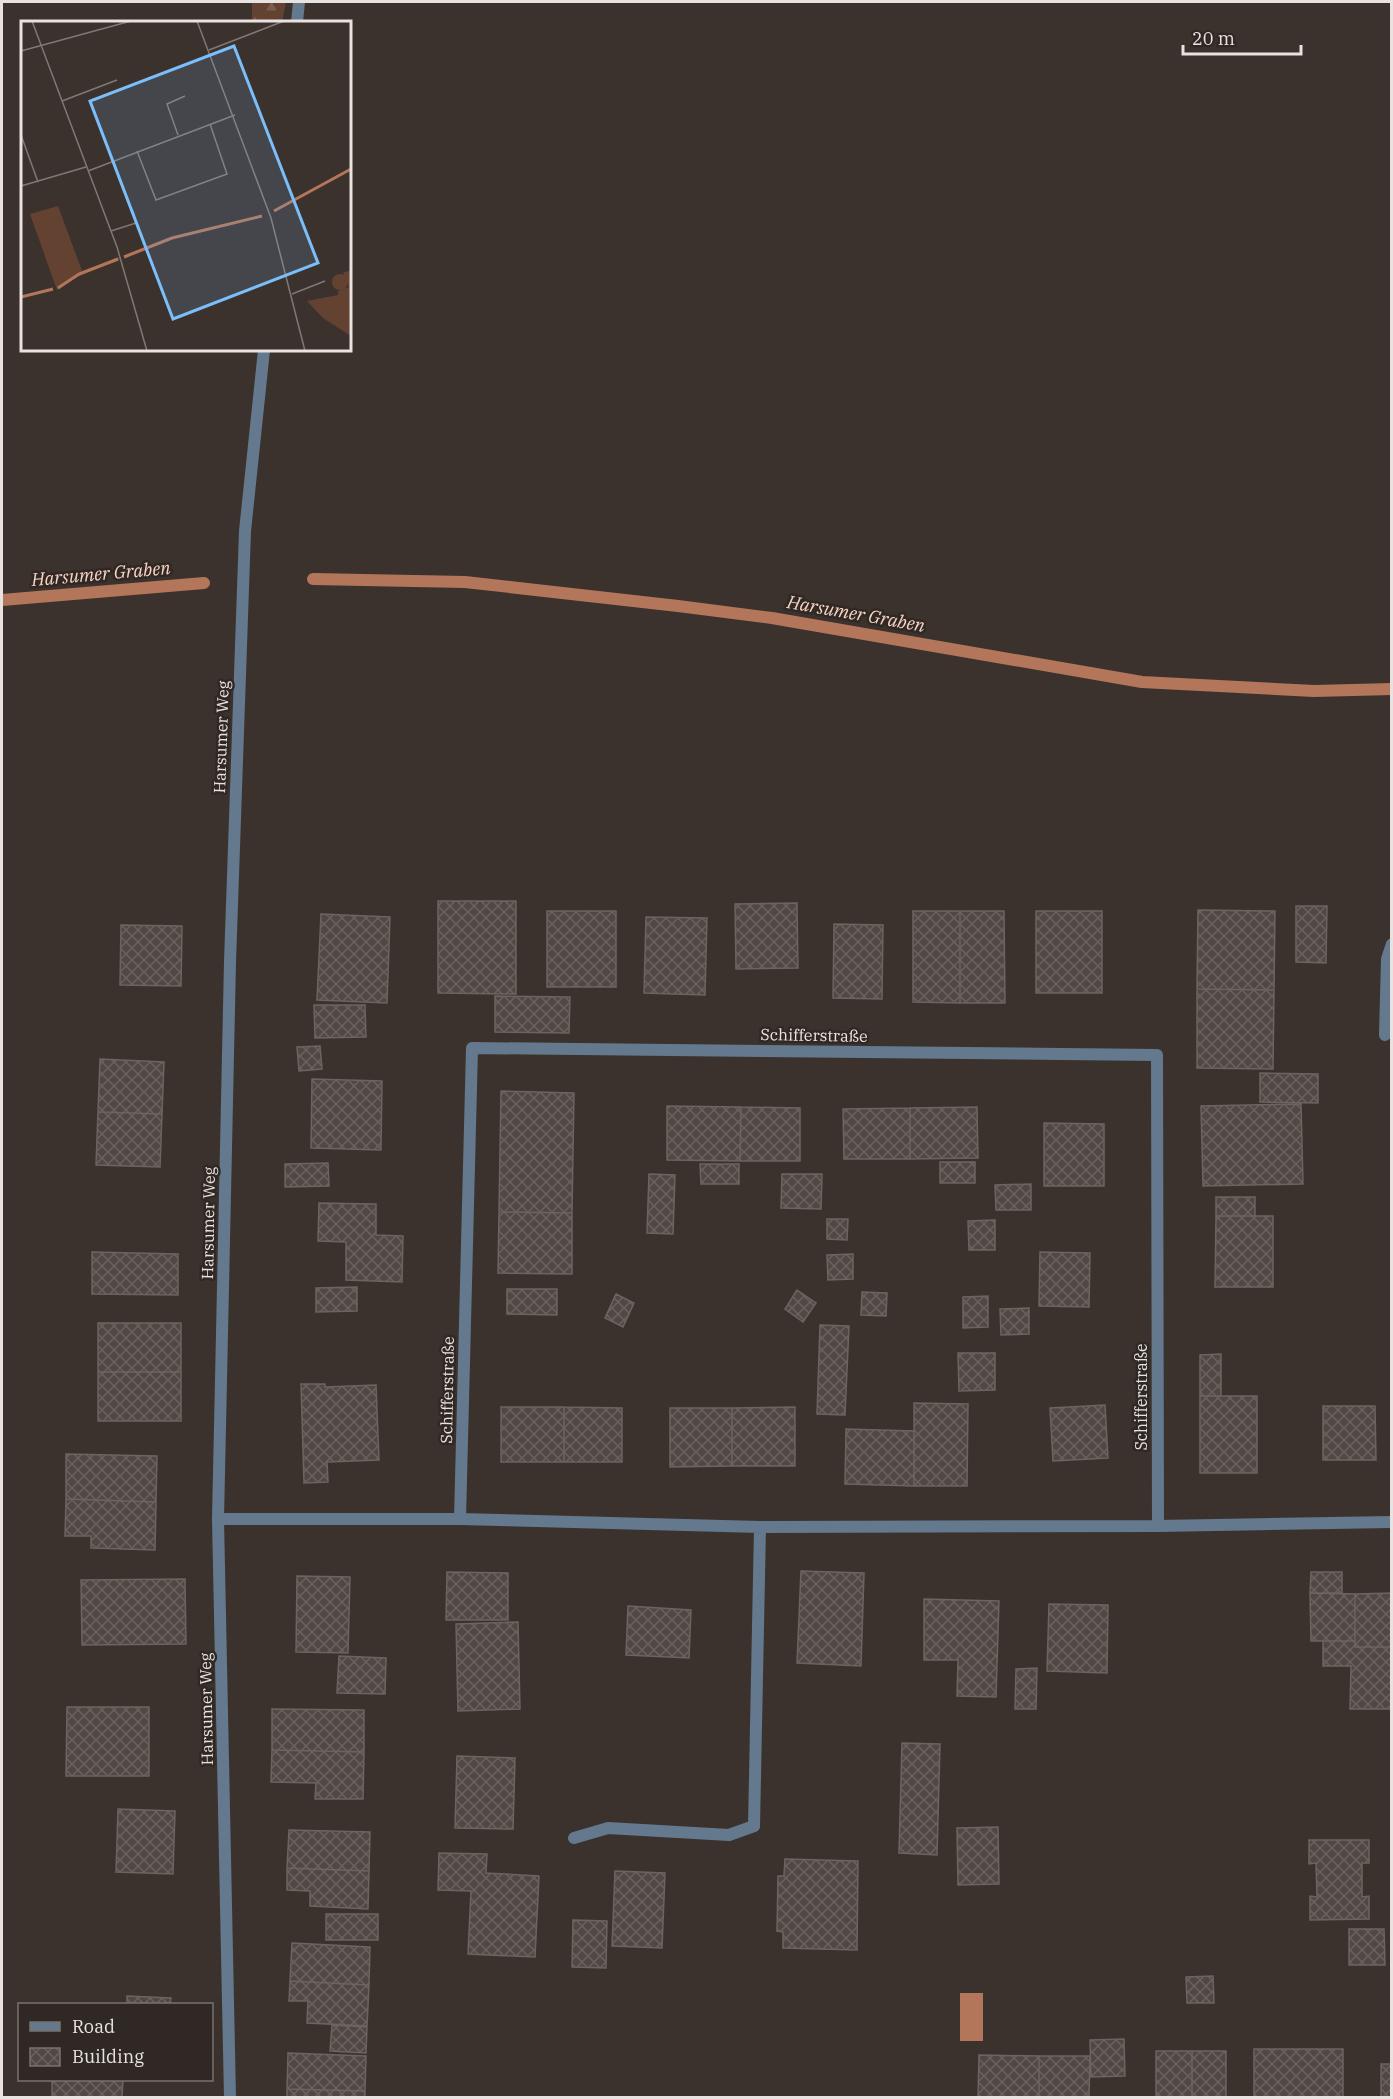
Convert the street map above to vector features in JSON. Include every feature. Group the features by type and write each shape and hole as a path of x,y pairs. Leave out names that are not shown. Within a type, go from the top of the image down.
{"street":[{"path":"297,21 299,2"},
{"name":"Harsumer Weg","path":"230,2097 218,1519 230,963 245,531 264,351"},
{"path":"1385,1035 1387,959 1392,944"},
{"name":"Schifferstraße","path":"460,1519 472,1048 1156,1055 1158,1526"},
{"path":"218,1519 460,1519 760,1527 1158,1526 1392,1522"},
{"path":"574,1838 608,1828 729,1835 754,1826 760,1527"}],"green space":[{"path":"252,2 286,2 282,21 252,21"}],"shaded area":[{"path":"960,1993 983,1993 983,2041 960,2041"}],"building":[{"path":"438,901 516,901 516,994 438,993"},
{"path":"797,903 798,968 736,969 735,904"},
{"path":"1296,906 1327,906 1326,963 1296,962"},
{"path":"1198,910 1275,911 1274,990 1197,989"},
{"path":"547,911 616,911 616,987 547,987"},
{"path":"913,911 960,911 960,1003 913,1002"},
{"path":"960,911 1004,911 1005,1003 960,1003"},
{"path":"1036,911 1102,911 1102,993 1036,993"},
{"path":"321,914 390,917 387,1003 317,1000"},
{"path":"646,917 707,918 705,995 644,993"},
{"path":"834,924 883,925 882,999 833,998"},
{"path":"121,925 182,926 181,986 120,985"},
{"path":"1197,989 1274,990 1273,1069 1197,1068"},
{"path":"495,996 570,997 569,1033 495,1032"},
{"path":"314,1005 365,1005 366,1037 315,1038"},
{"path":"320,1046 322,1069 299,1071 297,1047"},
{"path":"100,1059 164,1062 162,1114 98,1112"},
{"path":"1260,1073 1318,1074 1318,1103 1260,1102"},
{"path":"312,1079 382,1081 381,1150 311,1148"},
{"path":"501,1091 574,1093 572,1213 499,1212"},
{"path":"1301,1104 1303,1184 1203,1186 1201,1106"},
{"path":"667,1106 741,1107 740,1161 667,1160"},
{"path":"741,1107 800,1108 800,1161 740,1161"},
{"path":"977,1107 978,1158 910,1159 910,1108"},
{"path":"910,1108 910,1159 844,1159 843,1109"},
{"path":"98,1112 162,1114 160,1167 96,1165"},
{"path":"1044,1123 1104,1124 1104,1186 1044,1186"},
{"path":"940,1162 975,1162 975,1183 940,1183"},
{"path":"328,1163 329,1186 285,1187 285,1164"},
{"path":"700,1164 739,1164 739,1184 701,1184"},
{"path":"649,1174 675,1175 673,1234 647,1233"},
{"path":"782,1174 822,1174 821,1209 781,1208"},
{"path":"1031,1184 1031,1210 996,1210 995,1185"},
{"path":"1216,1197 1255,1197 1255,1216 1216,1216"},
{"path":"319,1203 376,1204 376,1235 403,1236 402,1282 346,1280 346,1242 318,1241"},
{"path":"499,1212 572,1213 572,1274 498,1273"},
{"path":"1216,1216 1273,1216 1273,1287 1215,1287"},
{"path":"827,1219 848,1219 847,1240 827,1239"},
{"path":"995,1220 995,1250 969,1250 968,1221"},
{"path":"92,1252 178,1254 178,1295 92,1294"},
{"path":"1040,1252 1090,1253 1089,1307 1039,1306"},
{"path":"853,1254 853,1279 828,1280 827,1255"},
{"path":"357,1287 357,1311 316,1312 316,1288"},
{"path":"507,1289 557,1289 557,1315 507,1314"},
{"path":"797,1290 816,1303 803,1322 785,1309"},
{"path":"862,1292 887,1293 886,1316 861,1315"},
{"path":"616,1294 634,1303 623,1327 605,1318"},
{"path":"988,1296 988,1327 963,1328 963,1297"},
{"path":"1029,1308 1029,1334 1001,1335 1000,1309"},
{"path":"98,1323 181,1323 181,1372 98,1372"},
{"path":"820,1325 849,1326 845,1415 817,1414"},
{"path":"958,1353 995,1353 995,1390 959,1391"},
{"path":"1221,1354 1221,1396 1200,1396 1200,1355"},
{"path":"98,1372 181,1372 181,1421 98,1421"},
{"path":"301,1384 325,1384 325,1387 376,1385 379,1460 327,1462 328,1482 304,1483"},
{"path":"1200,1396 1257,1396 1257,1473 1200,1473"},
{"path":"914,1403 968,1404 967,1486 914,1486"},
{"path":"1105,1405 1108,1458 1053,1461 1050,1408"},
{"path":"1323,1406 1375,1406 1376,1460 1323,1460"},
{"path":"501,1407 564,1407 564,1462 501,1462"},
{"path":"564,1407 622,1408 622,1462 564,1462"},
{"path":"795,1407 795,1466 732,1466 732,1408"},
{"path":"670,1408 732,1408 732,1466 670,1467"},
{"path":"846,1429 914,1431 914,1486 845,1484"},
{"path":"66,1454 157,1456 156,1502 66,1499"},
{"path":"66,1499 156,1502 155,1550 91,1548 91,1536 65,1536"},
{"path":"801,1571 864,1573 861,1666 797,1663"},
{"path":"447,1572 508,1573 508,1620 446,1620"},
{"path":"1311,1572 1342,1572 1342,1593 1310,1593"},
{"path":"297,1576 350,1577 348,1653 296,1652"},
{"path":"185,1579 186,1644 82,1645 81,1580"},
{"path":"1310,1593 1355,1594 1355,1641 1311,1641"},
{"path":"1392,1593 1392,1647 1355,1647 1355,1594"},
{"path":"924,1599 999,1601 996,1697 957,1696 958,1660 924,1660"},
{"path":"1049,1604 1108,1605 1107,1673 1047,1671"},
{"path":"628,1606 691,1610 689,1658 626,1655"},
{"path":"518,1622 520,1709 458,1711 456,1624"},
{"path":"1323,1641 1355,1641 1355,1647 1392,1647 1392,1709 1350,1709 1351,1666 1323,1666"},
{"path":"339,1656 386,1658 385,1694 337,1693"},
{"path":"1037,1668 1036,1709 1015,1709 1016,1669"},
{"path":"67,1707 149,1707 149,1776 66,1776"},
{"path":"272,1709 364,1710 364,1752 272,1750"},
{"path":"902,1743 940,1744 937,1855 899,1853"},
{"path":"272,1750 364,1752 363,1799 315,1799 316,1783 271,1782"},
{"path":"457,1756 515,1758 513,1829 455,1828"},
{"path":"118,1809 175,1811 173,1874 116,1872"},
{"path":"998,1827 999,1884 958,1885 957,1828"},
{"path":"289,1830 370,1832 369,1871 287,1868"},
{"path":"1309,1840 1369,1840 1369,1863 1362,1863 1362,1897 1369,1896 1369,1919 1310,1920 1310,1896 1317,1897 1316,1863 1309,1864"},
{"path":"439,1853 487,1854 486,1873 539,1876 535,1957 468,1954 471,1891 438,1890"},
{"path":"785,1859 858,1861 857,1950 783,1948 783,1932 777,1931 778,1876 784,1876"},
{"path":"287,1868 369,1871 368,1909 310,1906 310,1891 287,1890"},
{"path":"615,1871 665,1873 662,1948 612,1946"},
{"path":"326,1914 378,1914 378,1940 326,1940"},
{"path":"573,1920 607,1921 606,1968 572,1967"},
{"path":"1349,1929 1384,1929 1385,1965 1349,1965"},
{"path":"292,1943 370,1947 369,1985 290,1981"},
{"path":"1213,1976 1214,2003 1187,2003 1186,1977"},
{"path":"290,1981 369,1985 367,2026 307,2023 308,2001 289,2001"},
{"path":"127,1996 171,1998 170,2003 127,2003"},
{"path":"332,2025 367,2027 366,2053 330,2051"},
{"path":"1124,2039 1125,2076 1091,2077 1090,2040"},
{"path":"1254,2049 1343,2049 1343,2098 1254,2098"},
{"path":"1156,2051 1192,2051 1192,2098 1156,2098"},
{"path":"1192,2051 1226,2051 1226,2098 1192,2098"},
{"path":"288,2053 366,2056 365,2091 287,2089"},
{"path":"979,2055 1039,2056 1039,2098 978,2098"},
{"path":"1039,2056 1090,2056 1089,2098 1039,2098"},
{"path":"1381,2064 1392,2064 1392,2098 1381,2098"},
{"path":"52,2081 123,2081 122,2098 52,2098"},
{"path":"287,2089 365,2091 365,2098 287,2098"}],"waterway":[{"name":"Harsumer Graben","path":"313,579 465,582 678,606 772,618 1142,682 1314,691 1392,689"},
{"name":"Harsumer Graben","path":"2,600 204,583"}]}
